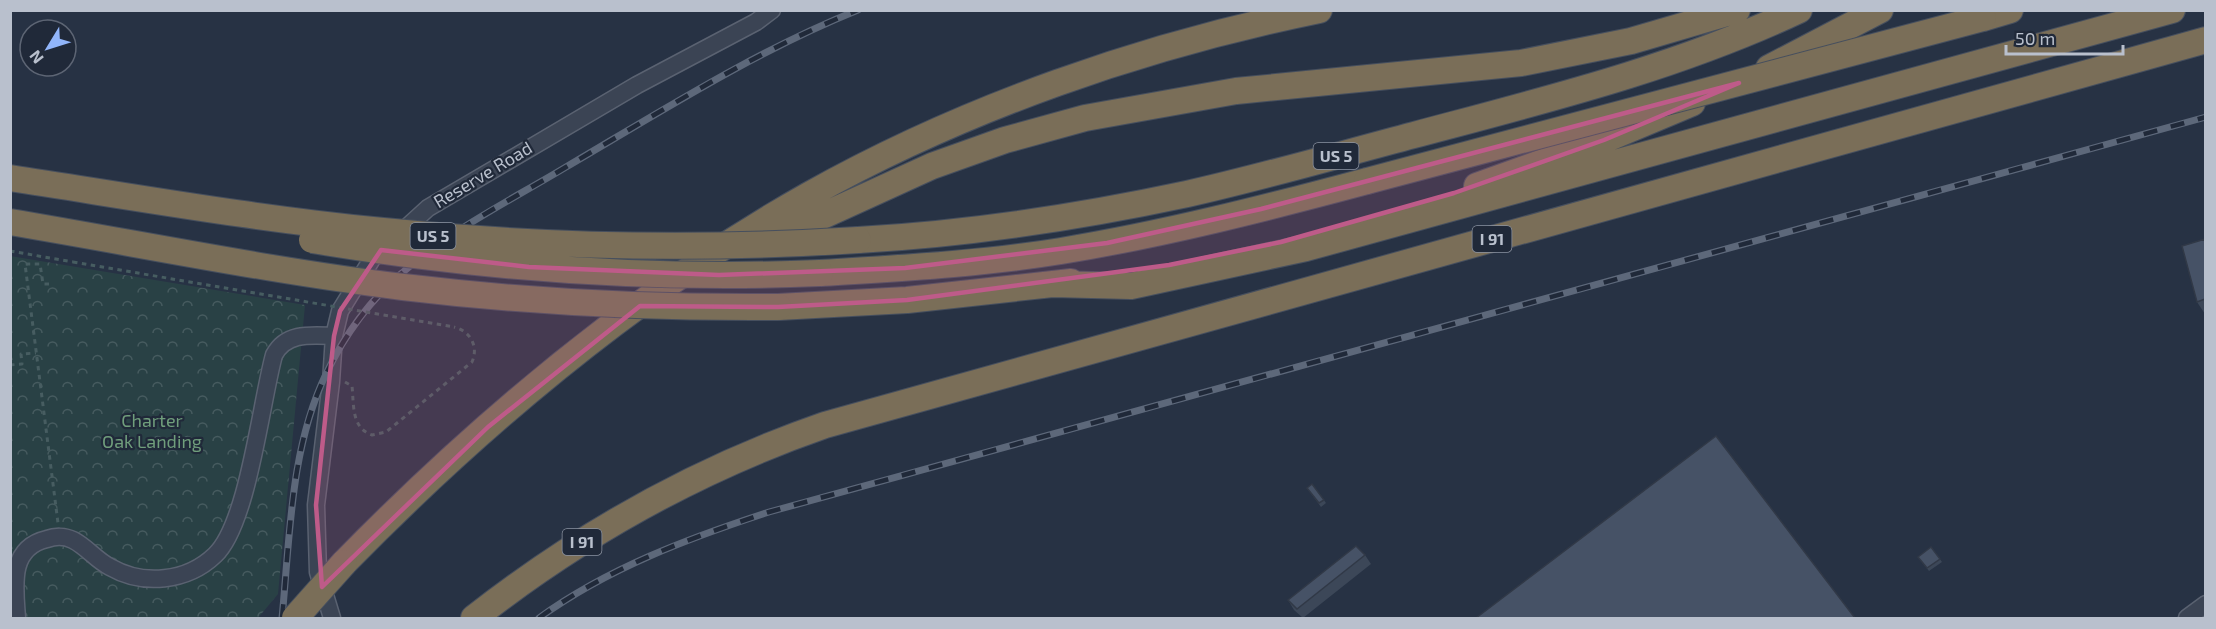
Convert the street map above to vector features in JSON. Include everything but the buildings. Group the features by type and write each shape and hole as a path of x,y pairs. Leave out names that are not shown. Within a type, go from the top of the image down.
{"highway":[{"path":"295,618 344,563 411,497 488,427 573,357 670,285 807,196 908,146 1041,90 1194,40 1319,10"},
{"path":"720,252 754,246 874,190 932,166 1005,140 1085,118 1236,91 1521,63 1631,41 1737,10"},
{"name":"US 5","path":"10,181 318,224 450,237 673,246 858,240 963,231 1065,218 1215,188 1627,77 1734,39 1799,10"},
{"path":"10,222 328,276 444,292 624,305 778,307 907,300 1053,284 1134,272 1281,242 1454,193 1585,147 1693,103 1784,61 1880,10"},
{"path":"10,181 85,201 333,243 478,263 673,275 820,273 961,263 1068,249 1216,220 2010,10"},
{"path":"1053,284 1131,286 1306,248 2172,10"},
{"name":"I 91","path":"474,618 543,567 650,502 737,459 825,425 2205,40"},
{"path":"2160,52 2205,48"}],"street":[{"name":"Reserve Road","path":"333,618 318,572 316,505 331,382 334,336 340,312 372,259 428,208 558,130 756,22 772,10"},
{"path":"17,618 14,576 18,562 26,549 40,540 60,537 72,539 108,567 133,578 154,581 200,566 215,555 229,539 242,501 274,355 280,345 290,339 308,335 334,336"},
{"path":"308,618 316,505"},
{"path":"2187,618 2205,604"}],"path":[{"path":"10,251 454,327 464,331 472,340 475,351 472,362 384,433 372,435 362,429 355,416 351,385 331,382"},
{"path":"49,284 43,284 40,264 25,264 60,537"},
{"path":"10,366 22,364 21,354 36,353"}],"highlighted area":[{"path":"1739,83 1604,140 1454,193 1281,242 1169,265 907,300 778,307 640,306 488,427 322,587 316,505 334,336 340,311 381,250 529,267 719,275 905,268 1107,243 1261,209"}],"green space":[{"name":"Charter Oak Landing","path":"10,256 305,305 278,594 258,618 11,618"}],"railway":[{"path":"282,618 290,525 298,463 305,432 314,403 333,360 359,319 379,295 421,257 481,216 746,63 858,10"},
{"path":"539,618 565,600 621,569 709,532 769,512 2206,117"}]}
